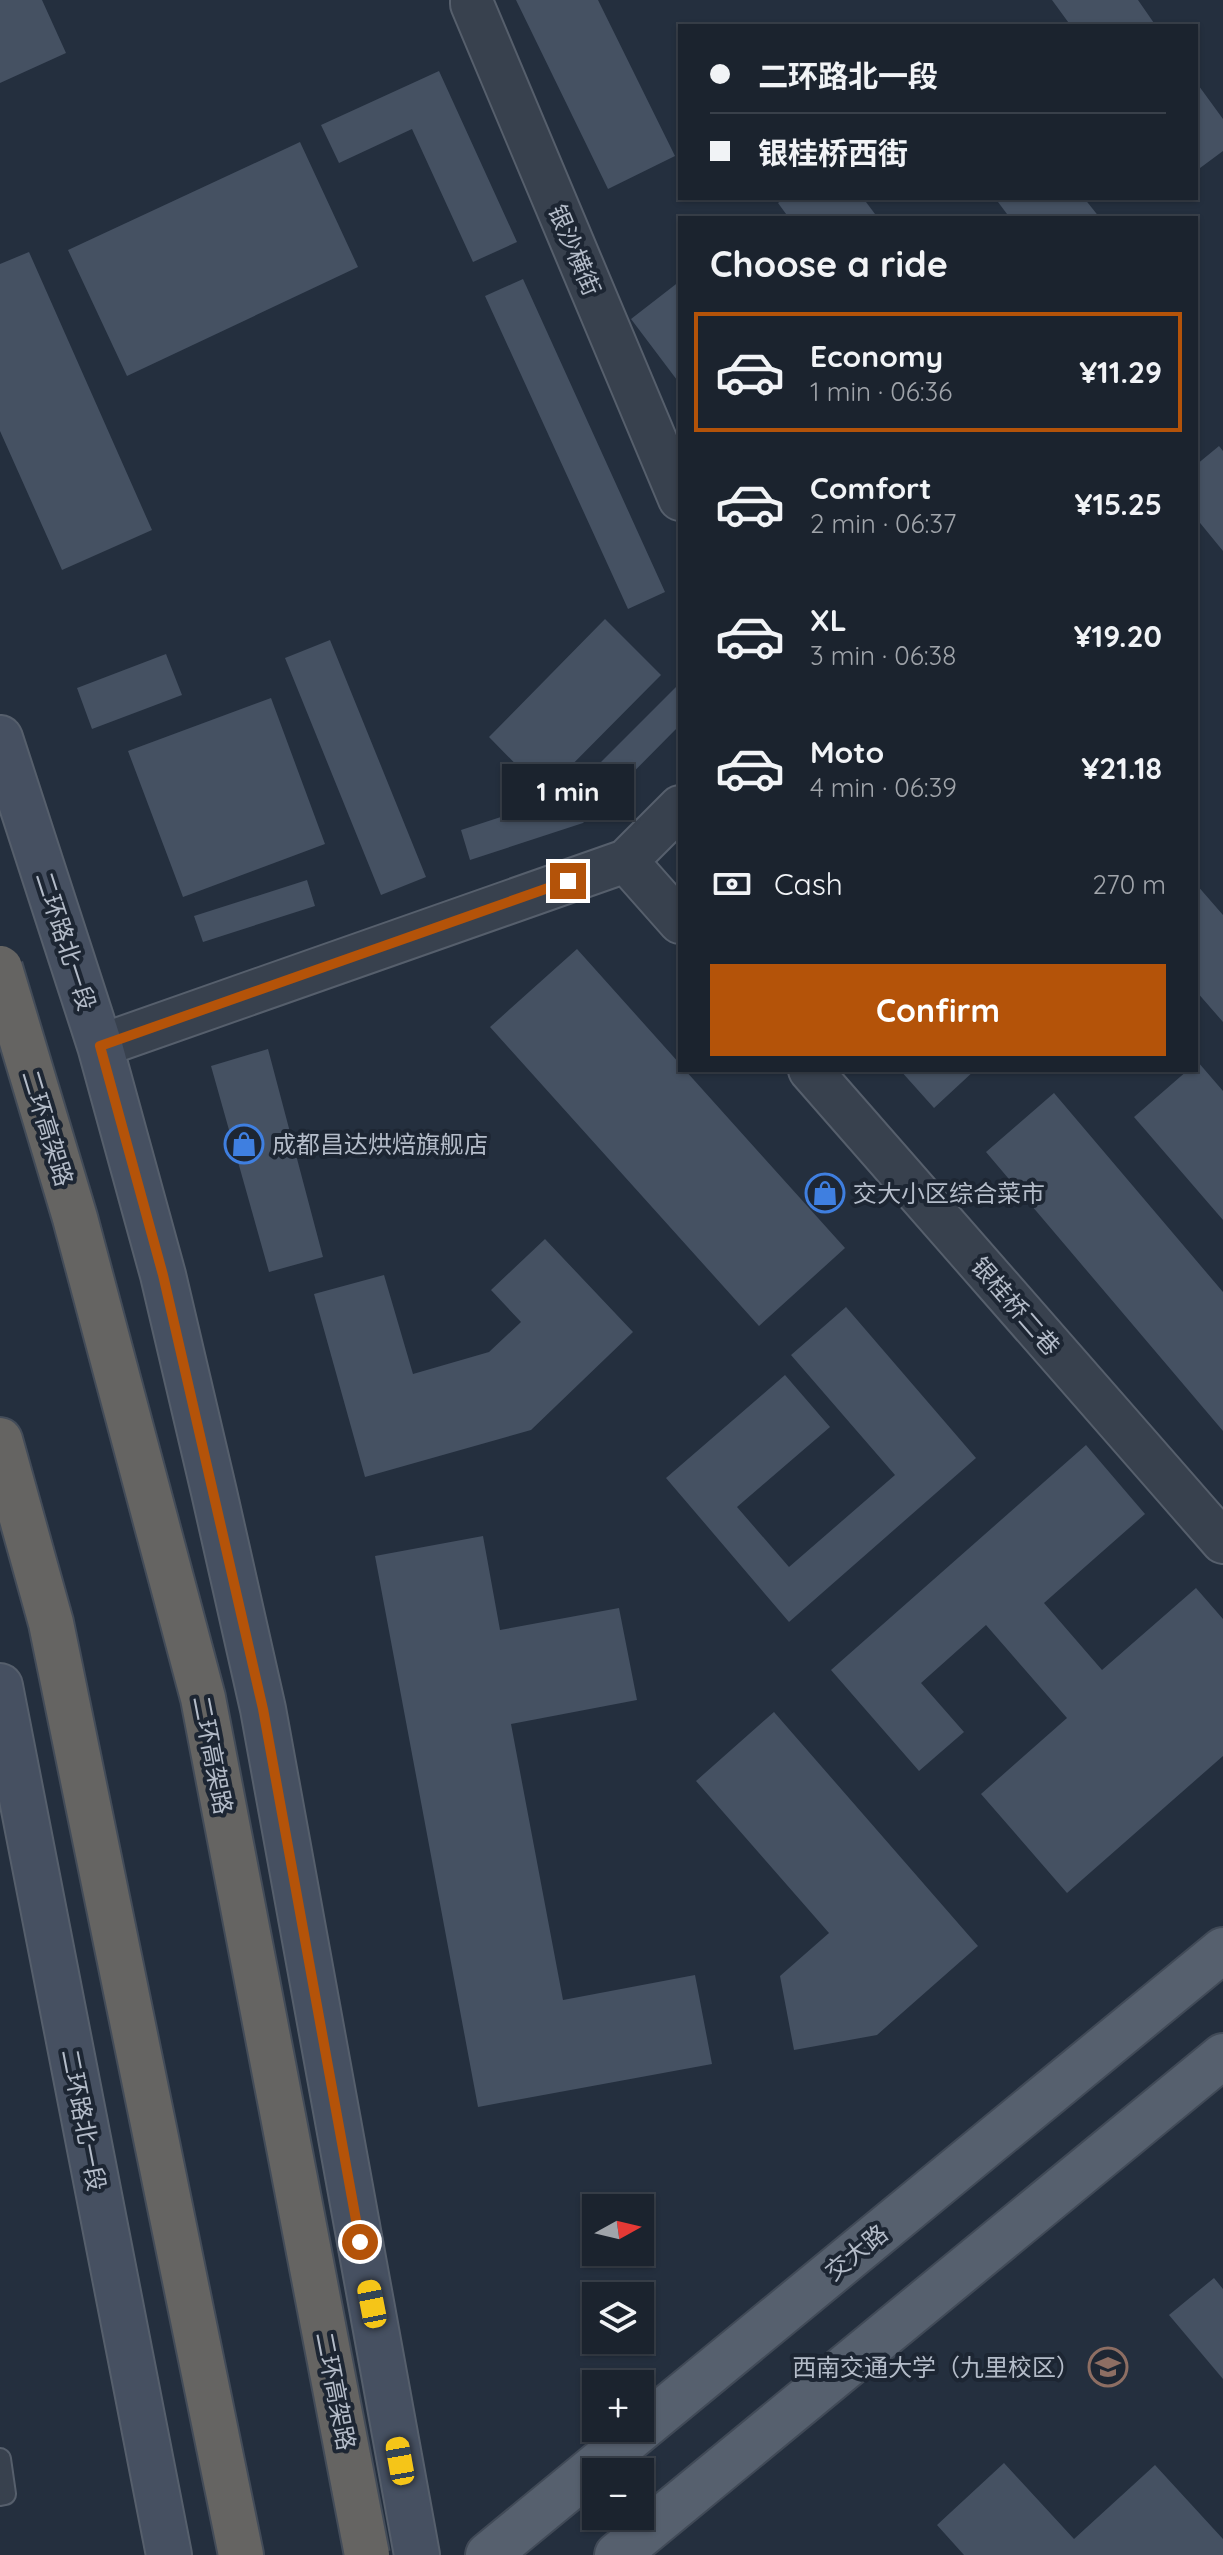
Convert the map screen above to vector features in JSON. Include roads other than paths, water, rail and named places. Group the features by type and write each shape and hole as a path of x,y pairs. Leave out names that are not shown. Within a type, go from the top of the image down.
{"highway":[{"name":"二环高架路","path":"0,968 75,1218 203,1698 367,2555"},
{"path":"0,1440 51,1623 241,2555"}],"main road":[{"name":"二环路北一段","path":"0,738 100,1046 167,1291 263,1709 417,2555"},
{"name":"二环路北一段","path":"0,1686 169,2555"},
{"name":"交大路","path":"488,2555 1223,1950"},
{"path":"617,2555 1223,2056"}],"street":[{"name":"银沙横街","path":"472,0 678,494"},
{"path":"100,1046 626,861 678,809"},
{"path":"626,861 678,920"},
{"name":"银桂桥二巷","path":"812,1072 1223,1542"}],"lane":[{"path":"0,2459 5,2494 0,2495"}],"place":[{"name":"成都昌达烘焙旗舰店","path":"244,1144"},
{"name":"交大小区综合菜市","path":"825,1193"},
{"name":"西南交通大学（九里校区）","path":"1108,2367"}]}
